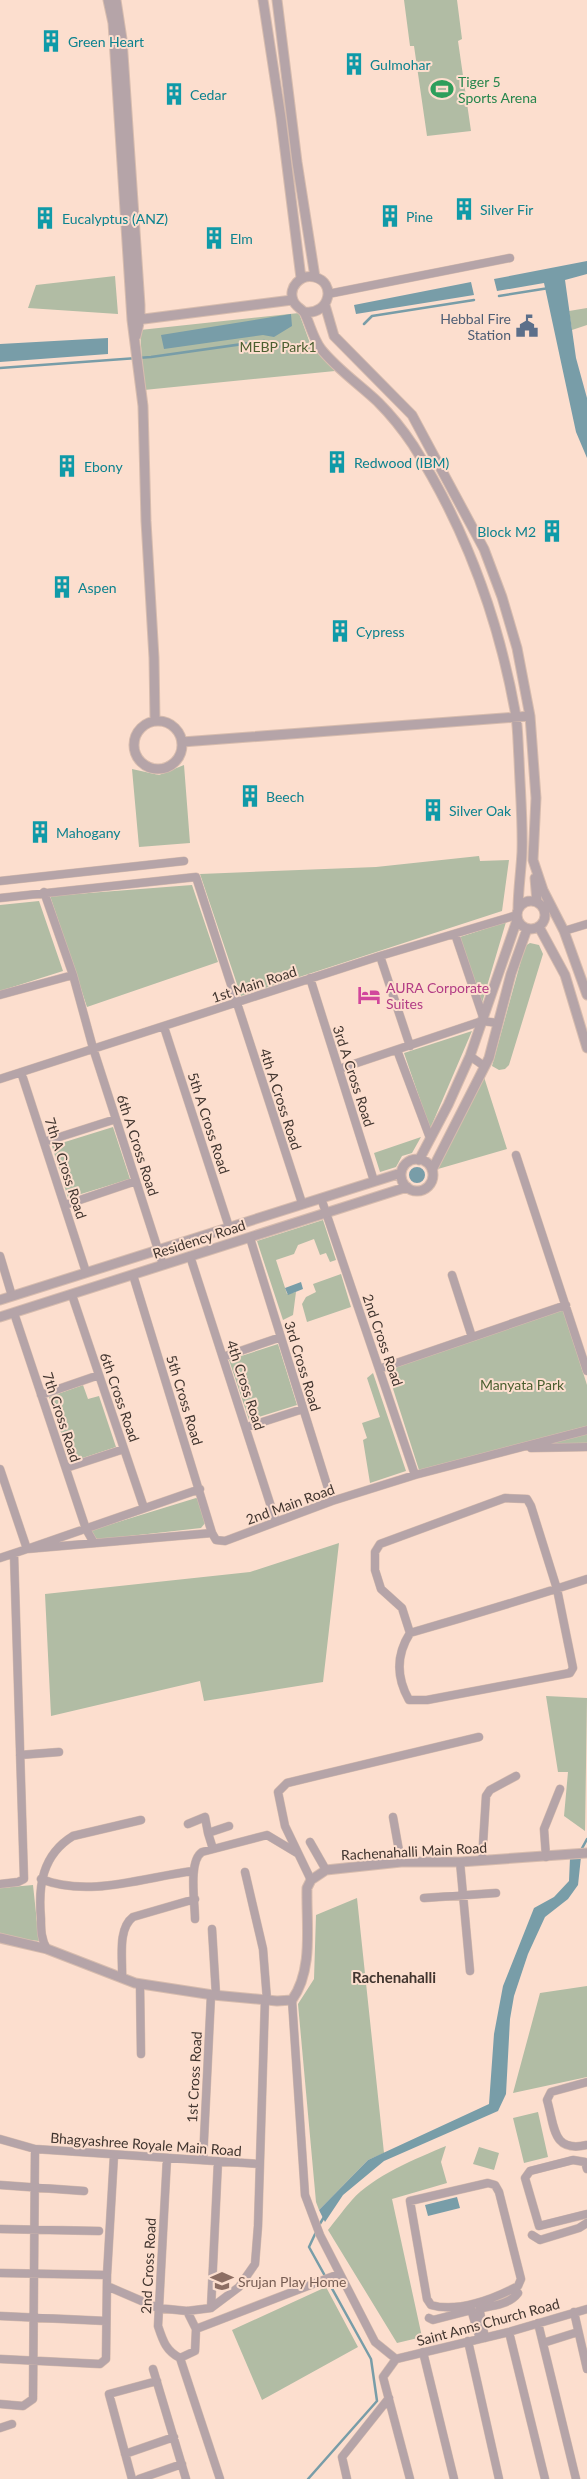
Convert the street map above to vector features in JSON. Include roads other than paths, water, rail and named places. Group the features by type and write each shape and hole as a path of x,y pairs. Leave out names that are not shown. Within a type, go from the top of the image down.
{"street":[{"path":"108,0 114,32 136,320"},
{"path":"116,0 122,39 137,364 143,406 155,721"},
{"path":"263,0 281,118 301,278 293,288 292,300 304,312 310,332 322,350 379,403 399,425 438,488 471,554 494,620 516,717 522,851 517,915 470,1056 419,1160"},
{"path":"277,0 297,162 315,277"},
{"path":"328,294 510,258"},
{"path":"301,278 315,277 324,283 328,294 325,305 334,336 412,415 484,549 509,616 530,716 536,798 533,860 537,902 543,909 545,918 564,931"},
{"path":"136,320 292,300"},
{"path":"304,312 316,312 325,305"},
{"path":"182,742 530,716"},
{"path":"155,721 170,724 176,728 182,742 182,750 174,763 160,769 146,765 136,754 135,738 141,728 155,721"},
{"path":"533,860 543,890 564,931 587,995"},
{"path":"0,881 184,861"},
{"name":"4th A Cross Road","path":"44,892 196,877 302,1203"},
{"path":"0,898 44,892"},
{"name":"6th A Cross Road","path":"44,892 73,974 93,1048 163,1265"},
{"path":"517,915 527,902 537,902"},
{"path":"517,915 527,929"},
{"name":"1st Main Road","path":"0,1079 310,978 517,915"},
{"path":"527,929 538,927 545,918"},
{"path":"564,931 587,924"},
{"path":"538,927 565,975 587,1048"},
{"path":"432,1170 427,1163 419,1160 406,1164 401,1173 402,1181 407,1188 416,1191 425,1189 432,1181 432,1170 489,1058 511,974 527,929"},
{"path":"454,934 482,1019"},
{"path":"380,956 410,1046"},
{"path":"0,995 73,974"},
{"name":"3rd A Cross Road","path":"310,978 374,1181"},
{"path":"339,1069 410,1046 482,1019 498,1023"},
{"name":"5th A Cross Road","path":"164,1027 233,1226"},
{"path":"397,1050 430,1138"},
{"path":"470,1056 484,1066"},
{"name":"7th A Cross Road","path":"21,1072 64,1204 83,1273"},
{"path":"44,1142 116,1119"},
{"path":"516,1155 587,1371"},
{"name":"Residency Road","path":"0,1300 401,1173"},
{"path":"64,1204 136,1181"},
{"name":"Residency Road","path":"0,1317 407,1188"},
{"name":"2nd Cross Road","path":"321,1198 415,1475"},
{"path":"233,1226 245,1239"},
{"name":"3rd Cross Road","path":"245,1239 281,1337 332,1501"},
{"path":"0,1256 16,1312"},
{"name":"4th Cross Road","path":"190,1256 247,1427 276,1522"},
{"path":"83,1273 86,1290"},
{"name":"5th Cross Road","path":"133,1275 212,1533"},
{"path":"452,1275 472,1337"},
{"name":"6th Cross Road","path":"72,1294 144,1508"},
{"path":"379,1369 566,1305"},
{"name":"7th Cross Road","path":"16,1312 86,1529 94,1544"},
{"path":"223,1357 281,1337"},
{"path":"42,1395 100,1375"},
{"path":"247,1427 303,1409"},
{"name":"2nd Main Road","path":"0,1558 27,1549 212,1533 216,1540 225,1541 332,1501 415,1475 587,1430"},
{"path":"520,1449 587,1446"},
{"path":"66,1468 124,1449"},
{"path":"0,1469 27,1549 200,1489"},
{"path":"410,1633 402,1608 381,1589 375,1570 375,1552 380,1544 505,1498 527,1500 531,1506 556,1589 573,1660 573,1668 570,1673 427,1700 409,1700 400,1675 399,1660 401,1649 410,1633 556,1589 587,1579"},
{"path":"0,1884 18,1882 24,1879 14,1554"},
{"path":"410,2479 383,2377 396,2359 375,2342 319,2234 305,2195 292,2000 303,1981 306,1960 306,1888 311,1880 285,1826 278,1792 287,1783 480,1737"},
{"path":"20,1755 59,1752"},
{"path":"482,1860 486,1796 490,1790 516,1776"},
{"path":"546,1856 544,1829 560,1789"},
{"path":"188,1824 204,1817 213,1849"},
{"path":"393,1817 401,1862"},
{"path":"47,1949 42,1941 39,1898 41,1879 48,1863 66,1841 73,1836 141,1820"},
{"path":"208,1833 229,1826"},
{"path":"195,1919 194,1870 197,1855 267,1835 297,1853"},
{"path":"310,1842 326,1870"},
{"name":"Rachenahalli Main Road","path":"311,1880 326,1870 401,1862 460,1862 585,1853"},
{"path":"460,1862 470,1971"},
{"path":"41,1879 59,1886 88,1886 136,1881 194,1870"},
{"path":"245,1872 263,1948 266,2000 259,2164"},
{"path":"424,1898 496,1893"},
{"path":"122,1978 123,1932 126,1922 133,1918 195,1899"},
{"name":"1st Cross Road","path":"202,2160 213,1995 212,1929"},
{"path":"0,1938 47,1949 140,1984 213,1995 266,2000 292,2000"},
{"path":"140,1984 141,2054"},
{"path":"587,2082 551,2092 547,2100 560,2141 567,2146 587,2145"},
{"name":"Bhagyashree Royale Main Road","path":"0,2139 35,2149 259,2164 255,2264 239,2287 211,2308 187,2311 158,2308 107,2286"},
{"path":"0,2404 24,2406 33,2399 35,2149"},
{"path":"0,2359 104,2362 106,2359 107,2275 114,2155"},
{"path":"543,2163 575,2156 586,2165"},
{"name":"2nd Cross Road","path":"167,2158 158,2326 163,2342 170,2353 180,2358 220,2479"},
{"path":"586,2165 573,2160 530,2171 525,2178 539,2226 587,2214"},
{"path":"211,2308 218,2161"},
{"path":"429,2318 434,2320 475,2306 518,2286 521,2279 499,2192 495,2185 488,2183 414,2199 410,2201 410,2206 427,2299 431,2305 443,2309 475,2306 506,2302 514,2299 518,2293"},
{"path":"0,2185 84,2191"},
{"path":"532,2235 540,2240 579,2228 587,2223"},
{"path":"0,2229 99,2231"},
{"path":"0,2273 107,2275"},
{"path":"196,2329 339,2274"},
{"path":"475,2306 482,2338"},
{"name":"Saint Anns Church Road","path":"396,2359 509,2332 587,2309"},
{"path":"180,2358 195,2351 196,2329 187,2311"},
{"path":"574,2312 587,2369"},
{"path":"0,2316 106,2321"},
{"path":"538,2323 576,2479"},
{"path":"509,2332 545,2479"},
{"path":"542,2342 578,2332"},
{"path":"468,2342 499,2479"},
{"path":"423,2352 454,2479"},
{"path":"153,2369 186,2479"},
{"path":"132,2479 109,2394 157,2381"},
{"path":"347,2479 342,2457 389,2398"},
{"path":"0,2428 12,2424"},
{"path":"125,2454 174,2437"},
{"path":"139,2479 182,2464"}],"water":[{"path":"587,261 587,274 565,280 576,358 587,398 587,458 576,432 544,283 497,291 494,279"},
{"path":"471,282 474,295 356,314 354,305"},
{"path":"291,314 292,326 274,337 263,335 164,349 161,335"},
{"path":"108,338 108,354 0,362 0,344"},
{"path":"417,1167 423,1169 425,1175 423,1181 417,1183 411,1181 409,1175 411,1169"},
{"path":"301,1282 303,1289 288,1295 285,1288"},
{"path":"581,1857 578,1885 568,1899 545,1917 528,1954 514,1996 510,2019 506,2094 498,2111 384,2161 343,2195 325,2222 319,2210 368,2160 489,2104 494,2034 503,1986 534,1908 554,1897 569,1881 570,1858"},
{"path":"457,2197 460,2208 428,2216 425,2205"}],"waterway":[{"path":"499,296 549,288"},
{"path":"364,324 372,316 474,300"},
{"path":"0,368 151,357 264,341 292,350"},
{"path":"580,1852 587,1839"},
{"path":"318,2227 324,2217"},
{"path":"308,2479 377,2401 371,2359 309,2247 316,2232"}],"place":[{"name":"Green Heart","path":"51,41"},
{"name":"Gulmohar","path":"354,64"},
{"name":"Tiger 5 Sports Arena","path":"442,89"},
{"name":"Cedar","path":"174,94"},
{"name":"Silver Fir","path":"464,209"},
{"name":"Pine","path":"390,216"},
{"name":"Eucalyptus (ANZ)","path":"45,218"},
{"name":"Elm","path":"214,238"},
{"name":"Hebbal Fire Station","path":"527,326"},
{"name":"Redwood (IBM)","path":"337,462"},
{"name":"Ebony","path":"67,466"},
{"name":"Block M2","path":"552,531"},
{"name":"Aspen","path":"62,587"},
{"name":"Cypress","path":"340,631"},
{"name":"Beech","path":"250,796"},
{"name":"Silver Oak","path":"433,810"},
{"name":"Mahogany","path":"40,832"},
{"name":"AURA Corporate Suites","path":"369,995"},
{"name":"Srujan Play Home","path":"222,2281"}],"district":[{"name":"Rachenahalli","path":"394,1977"}],"park label":[{"name":"MEBP Park1","path":"278,346"},
{"name":"Manyata Park","path":"522,1384"}]}
